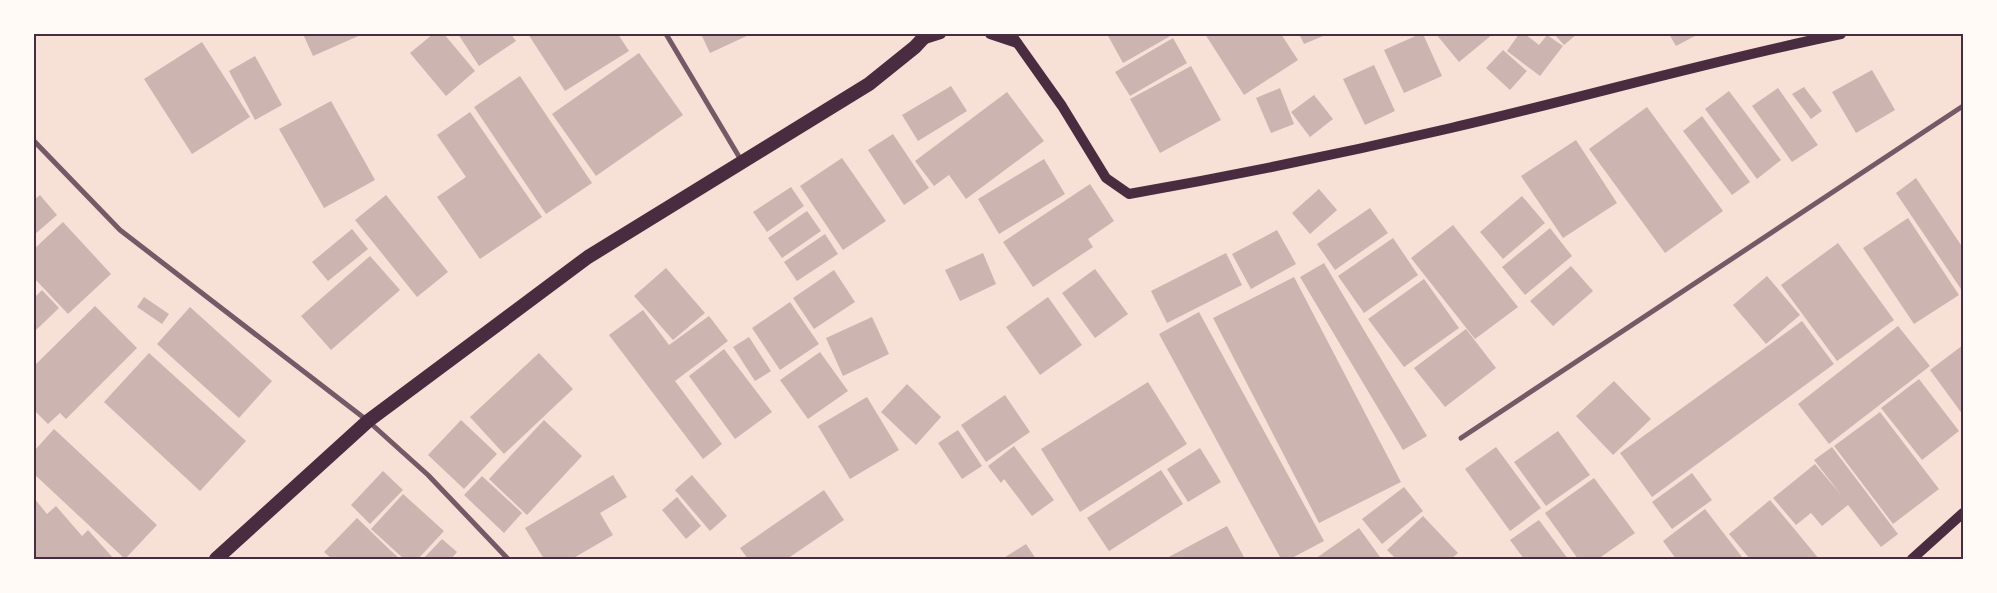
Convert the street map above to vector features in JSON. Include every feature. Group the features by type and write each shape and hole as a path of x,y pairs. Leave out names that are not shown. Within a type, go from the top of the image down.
{"highway":[{"path":"216,559 368,421 588,258 741,161 869,84 924,37"}],"main road":[{"path":"924,37 940,34"},
{"path":"990,34 1017,43"},
{"path":"1011,34 1062,106 1106,178 1129,194 1240,174 1452,128 1769,48 1841,34"},
{"path":"1912,559 1963,513"}],"street":[{"path":"666,34 741,161"},
{"path":"1461,438 1963,106"},
{"path":"34,141 120,230 368,421 428,475 508,559"}],"building":[{"path":"303,34 363,34 313,56"},
{"path":"433,34 444,34 475,71 446,96 410,53"},
{"path":"458,34 511,34 516,41 479,66"},
{"path":"528,34 618,34 629,51 565,91"},
{"path":"701,34 751,34 710,53"},
{"path":"1107,34 1174,34 1123,63"},
{"path":"1205,34 1281,34 1298,60 1244,95"},
{"path":"1299,34 1328,34 1304,44"},
{"path":"1423,34 1442,76 1404,93 1384,50"},
{"path":"1436,34 1493,34 1459,62"},
{"path":"1519,34 1525,34 1539,45 1547,35 1563,46 1540,76 1507,51"},
{"path":"1554,34 1577,34 1564,45"},
{"path":"1669,34 1694,34 1695,36 1676,46"},
{"path":"1173,38 1187,63 1130,96 1115,72"},
{"path":"202,42 250,117 192,154 144,79"},
{"path":"1503,50 1527,71 1510,90 1486,68"},
{"path":"639,53 683,115 596,176 552,114"},
{"path":"255,56 282,105 255,120 229,71"},
{"path":"1374,65 1395,111 1365,125 1343,79"},
{"path":"1191,66 1221,120 1160,153 1130,99"},
{"path":"1872,70 1895,110 1856,133 1832,92"},
{"path":"520,76 592,183 546,214 474,107"},
{"path":"951,86 967,111 918,141 902,115"},
{"path":"1804,87 1822,111 1811,119 1792,94"},
{"path":"1280,88 1294,124 1271,133 1256,98"},
{"path":"1778,88 1818,145 1792,162 1752,106"},
{"path":"1729,91 1781,160 1757,179 1705,109"},
{"path":"1007,92 1044,141 966,199 949,175 934,186 915,161"},
{"path":"1314,95 1333,119 1310,137 1291,112"},
{"path":"331,101 375,180 324,208 279,129"},
{"path":"1647,107 1723,211 1665,253 1589,149"},
{"path":"470,112 542,217 480,259 437,197 466,177 437,135"},
{"path":"1702,116 1750,182 1732,195 1683,131"},
{"path":"893,134 929,188 904,205 868,150"},
{"path":"1576,140 1617,203 1563,238 1521,176"},
{"path":"842,158 886,221 843,250 800,186"},
{"path":"1044,159 1065,194 999,234 978,199"},
{"path":"1916,178 1961,245 1963,243 1963,292 1896,193"},
{"path":"1090,184 1114,221 1088,239 1093,247 1033,287 1003,242"},
{"path":"791,187 804,206 767,232 753,212"},
{"path":"1319,189 1337,210 1310,234 1292,213"},
{"path":"40,195 57,215 34,235 34,200"},
{"path":"386,195 448,272 417,297 355,220"},
{"path":"1522,196 1545,223 1503,259 1480,232"},
{"path":"1370,208 1388,233 1335,270 1317,244"},
{"path":"807,211 821,231 782,258 768,238"},
{"path":"1908,218 1959,295 1914,324 1863,248"},
{"path":"63,222 111,274 68,314 34,278 34,249"},
{"path":"1453,225 1518,307 1475,339 1411,258"},
{"path":"1550,228 1572,256 1525,295 1502,267"},
{"path":"352,229 368,249 328,281 312,262"},
{"path":"1277,230 1296,264 1251,289 1232,254"},
{"path":"825,234 838,254 797,281 784,262"},
{"path":"1393,238 1418,275 1364,313 1338,276"},
{"path":"1838,243 1894,320 1837,361 1781,285"},
{"path":"983,253 996,284 960,301 945,270"},
{"path":"1226,253 1242,285 1167,323 1151,291"},
{"path":"370,256 400,290 331,350 301,316"},
{"path":"1324,263 1427,436 1403,450 1300,277"},
{"path":"1571,266 1593,291 1553,326 1530,301"},
{"path":"666,268 705,313 673,340 634,296"},
{"path":"1095,269 1128,314 1095,338 1062,293"},
{"path":"834,270 855,302 814,329 793,298"},
{"path":"1767,276 1800,315 1766,344 1733,305"},
{"path":"1294,277 1401,482 1319,523 1213,318"},
{"path":"1424,279 1459,328 1404,367 1368,319"},
{"path":"42,290 59,308 34,332 34,298"},
{"path":"144,297 169,314 162,324 137,307"},
{"path":"1048,297 1082,345 1040,375 1006,327"},
{"path":"790,302 819,344 780,370 752,328"},
{"path":"95,306 137,348 66,419 60,413 48,424 34,410 34,366"},
{"path":"190,307 272,381 239,418 157,344"},
{"path":"643,310 669,345 709,316 728,341 675,381 722,444 703,459 609,335"},
{"path":"1199,312 1324,541 1290,559 1281,559 1159,334"},
{"path":"872,317 889,354 843,376 826,338"},
{"path":"1802,321 1834,364 1652,497 1620,453"},
{"path":"1898,326 1930,366 1829,444 1798,404"},
{"path":"1466,329 1496,368 1445,407 1414,368"},
{"path":"749,337 771,371 755,381 733,347"},
{"path":"1963,345 1963,415 1930,370"},
{"path":"724,349 772,412 735,439 689,376"},
{"path":"820,352 848,391 808,419 780,380"},
{"path":"149,353 246,441 200,491 104,402"},
{"path":"539,353 573,389 504,454 470,417"},
{"path":"1919,379 1959,431 1922,460 1881,408"},
{"path":"1614,381 1651,419 1613,455 1576,416"},
{"path":"1148,382 1187,444 1080,512 1041,449"},
{"path":"907,384 941,417 916,445 881,412"},
{"path":"1005,395 1030,432 986,462 961,425"},
{"path":"867,397 899,450 850,479 818,426"},
{"path":"1880,412 1939,489 1893,524 1834,446"},
{"path":"461,420 497,454 464,489 428,455"},
{"path":"544,420 582,456 527,515 489,479"},
{"path":"54,429 157,525 125,559 34,474 34,451"},
{"path":"958,430 982,466 962,479 938,443"},
{"path":"1558,431 1590,475 1546,506 1514,462"},
{"path":"1014,446 1054,500 1032,516 1004,479 1001,483 988,466"},
{"path":"1496,447 1541,508 1510,531 1465,469"},
{"path":"1832,447 1898,534 1881,547 1848,505 1822,526 1811,513 1796,525 1773,498 1815,464 1842,496 1814,460"},
{"path":"1200,448 1221,482 1188,502 1167,469"},
{"path":"1161,470 1183,504 1109,551 1087,518"},
{"path":"383,471 403,490 370,524 351,505"},
{"path":"1692,473 1712,500 1672,529 1652,502"},
{"path":"613,475 627,497 600,513 613,535 572,559 544,559 525,528"},
{"path":"692,475 727,516 710,531 675,490"},
{"path":"482,476 522,513 504,533 464,495"},
{"path":"1594,478 1635,533 1598,559 1578,559 1545,513"},
{"path":"1404,487 1423,511 1382,544 1362,519"},
{"path":"824,490 844,520 787,559 748,559 740,548"},
{"path":"403,494 444,531 418,559 404,559 371,529"},
{"path":"677,497 701,526 686,539 662,510"},
{"path":"34,498 47,514 56,506 82,536 88,530 114,559 34,559"},
{"path":"1770,500 1819,559 1750,559 1729,534"},
{"path":"1705,509 1742,557 1739,559 1676,559 1663,541"},
{"path":"1423,516 1458,553 1451,559 1396,559 1387,550"},
{"path":"357,518 400,559 332,559 324,552"},
{"path":"1539,520 1568,559 1524,559 1510,540"},
{"path":"1227,526 1245,559 1165,559"},
{"path":"1359,528 1380,557 1377,559 1315,559"},
{"path":"442,539 457,552 451,559 423,559"},
{"path":"1026,544 1036,559 1002,559"}]}
